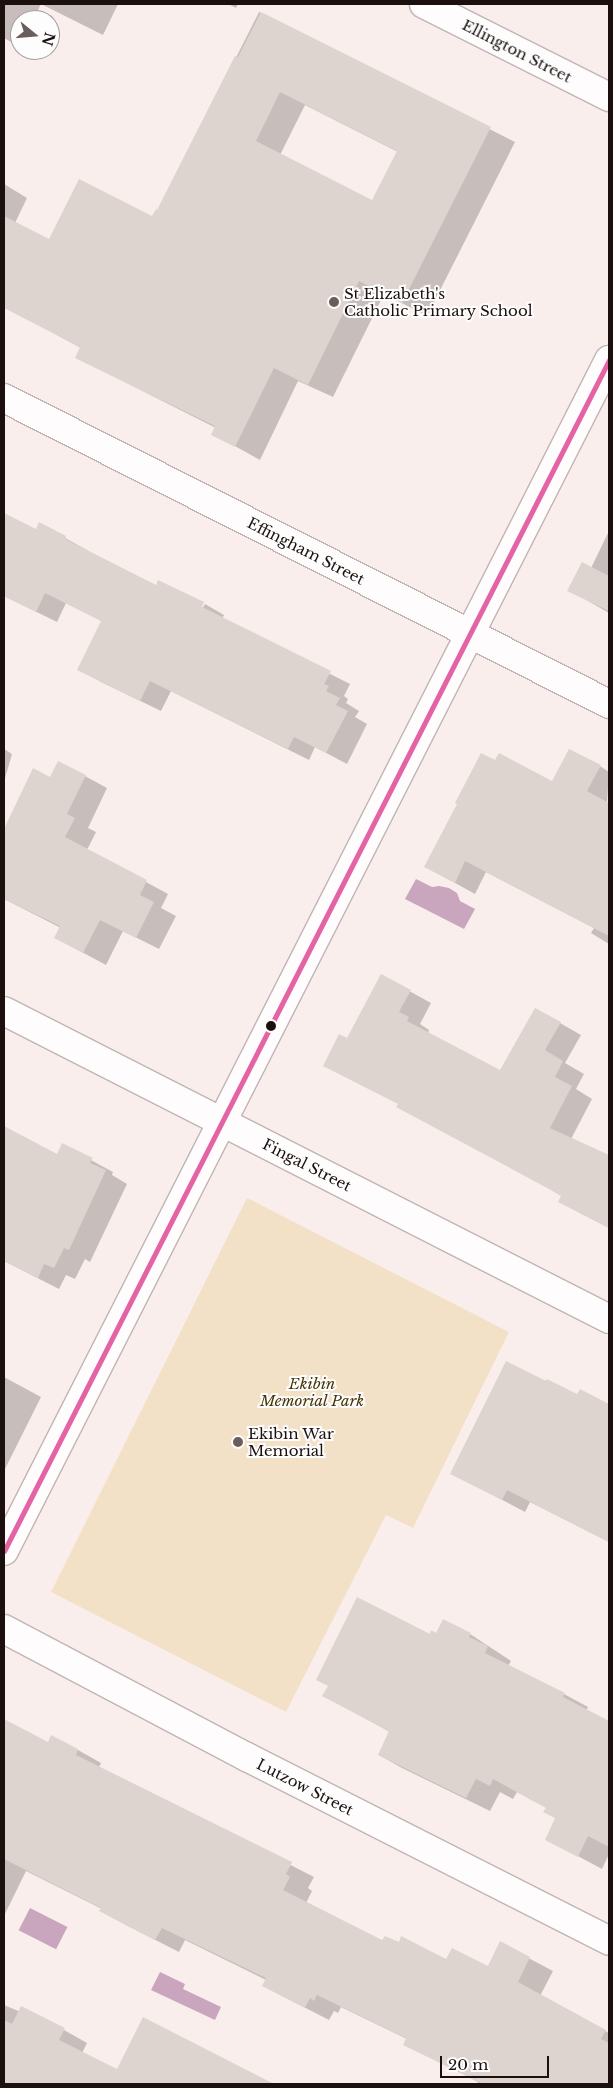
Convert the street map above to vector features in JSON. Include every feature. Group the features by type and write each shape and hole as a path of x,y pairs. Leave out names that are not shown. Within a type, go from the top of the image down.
{"street":[{"name":"Ellington Street","path":"424,4 609,98"},
{"path":"4,1551 609,360"},
{"name":"Effingham Street","path":"4,398 609,704"},
{"name":"Fingal Street","path":"4,1012 609,1319"},
{"name":"Lutzow Street","path":"4,1629 246,1757 609,1940"}],"green space":[{"name":"Ekibin Memorial Park","path":"247,1198 509,1332 413,1528 386,1515 286,1712 51,1592"}],"shaded area":[{"path":"416,879 432,887 449,888 457,893 460,901 475,909 464,929 405,899"},
{"path":"30,1908 67,1927 56,1949 19,1930"},
{"path":"160,1972 185,1984 183,1989 221,2007 215,2020 151,1990"}],"building":[{"path":"261,12 491,127 402,303 359,281 308,385 274,368 235,447 211,435 215,426 75,358 80,347 4,308 4,216 49,239 79,179 152,216 157,210 235,56 238,57","holes":["280,92 397,151 372,200 256,141"]},
{"path":"4,513 36,529 39,522 66,536 65,539 156,585 158,580 204,602 202,607 331,671 324,684 329,686 326,691 340,698 336,705 348,711 326,753 294,737 288,749 150,681 140,701 77,670 101,621 45,593 36,612 4,596"},
{"path":"582,562 609,576 609,611 567,591"},
{"path":"569,749 601,765 587,791 609,803 609,936 465,861 455,883 424,867 481,753 495,760 499,753 552,781"},
{"path":"58,761 86,775 67,814 75,818 65,837 147,880 140,895 154,902 136,938 100,920 83,953 54,938 60,926 4,899 4,829 33,768 50,777"},
{"path":"381,974 411,990 399,1012 409,1017 407,1021 500,1070 535,1008 561,1022 545,1050 563,1061 555,1077 572,1086 550,1128 609,1155 609,1228 558,1202 561,1196 549,1189 396,1107 398,1104 323,1066 339,1034 347,1038"},
{"path":"4,1126 57,1154 62,1143 93,1158 90,1163 106,1170 69,1250 64,1248 54,1268 44,1264 38,1278 4,1261"},
{"path":"506,1361 577,1394 580,1389 609,1404 609,1542 507,1490 502,1500 450,1474"},
{"path":"357,1597 430,1634 431,1630 436,1633 443,1619 471,1633 469,1637 488,1646 485,1653 565,1693 563,1697 609,1721 609,1847 588,1836 578,1857 545,1840 555,1818 543,1812 546,1808 493,1779 490,1786 476,1779 466,1798 378,1755 389,1731 322,1696 328,1686 316,1680"},
{"path":"4,1719 48,1742 51,1735 78,1749 76,1755 292,1862 286,1874 290,1877 283,1890 382,1940 385,1936 399,1942 401,1936 446,1959 452,1948 488,1966 500,1941 530,1957 518,1982 606,2030 601,2039 609,2043 609,2084 483,2084 403,2045 406,2038 317,1995 314,2001 310,1998 305,2008 262,1986 266,1978 162,1928 155,1940 99,1911 101,1908 4,1859"},
{"path":"21,2006 65,2028 59,2040 117,2069 143,2017 274,2084 4,2084 4,2020 12,2024"}],"transit line":[{"path":"4,1551 609,360"}],"place":[{"name":"St Elizabeth's Catholic Primary School","path":"334,302"},
{"name":"Ekibin War Memorial","path":"238,1442"}]}
